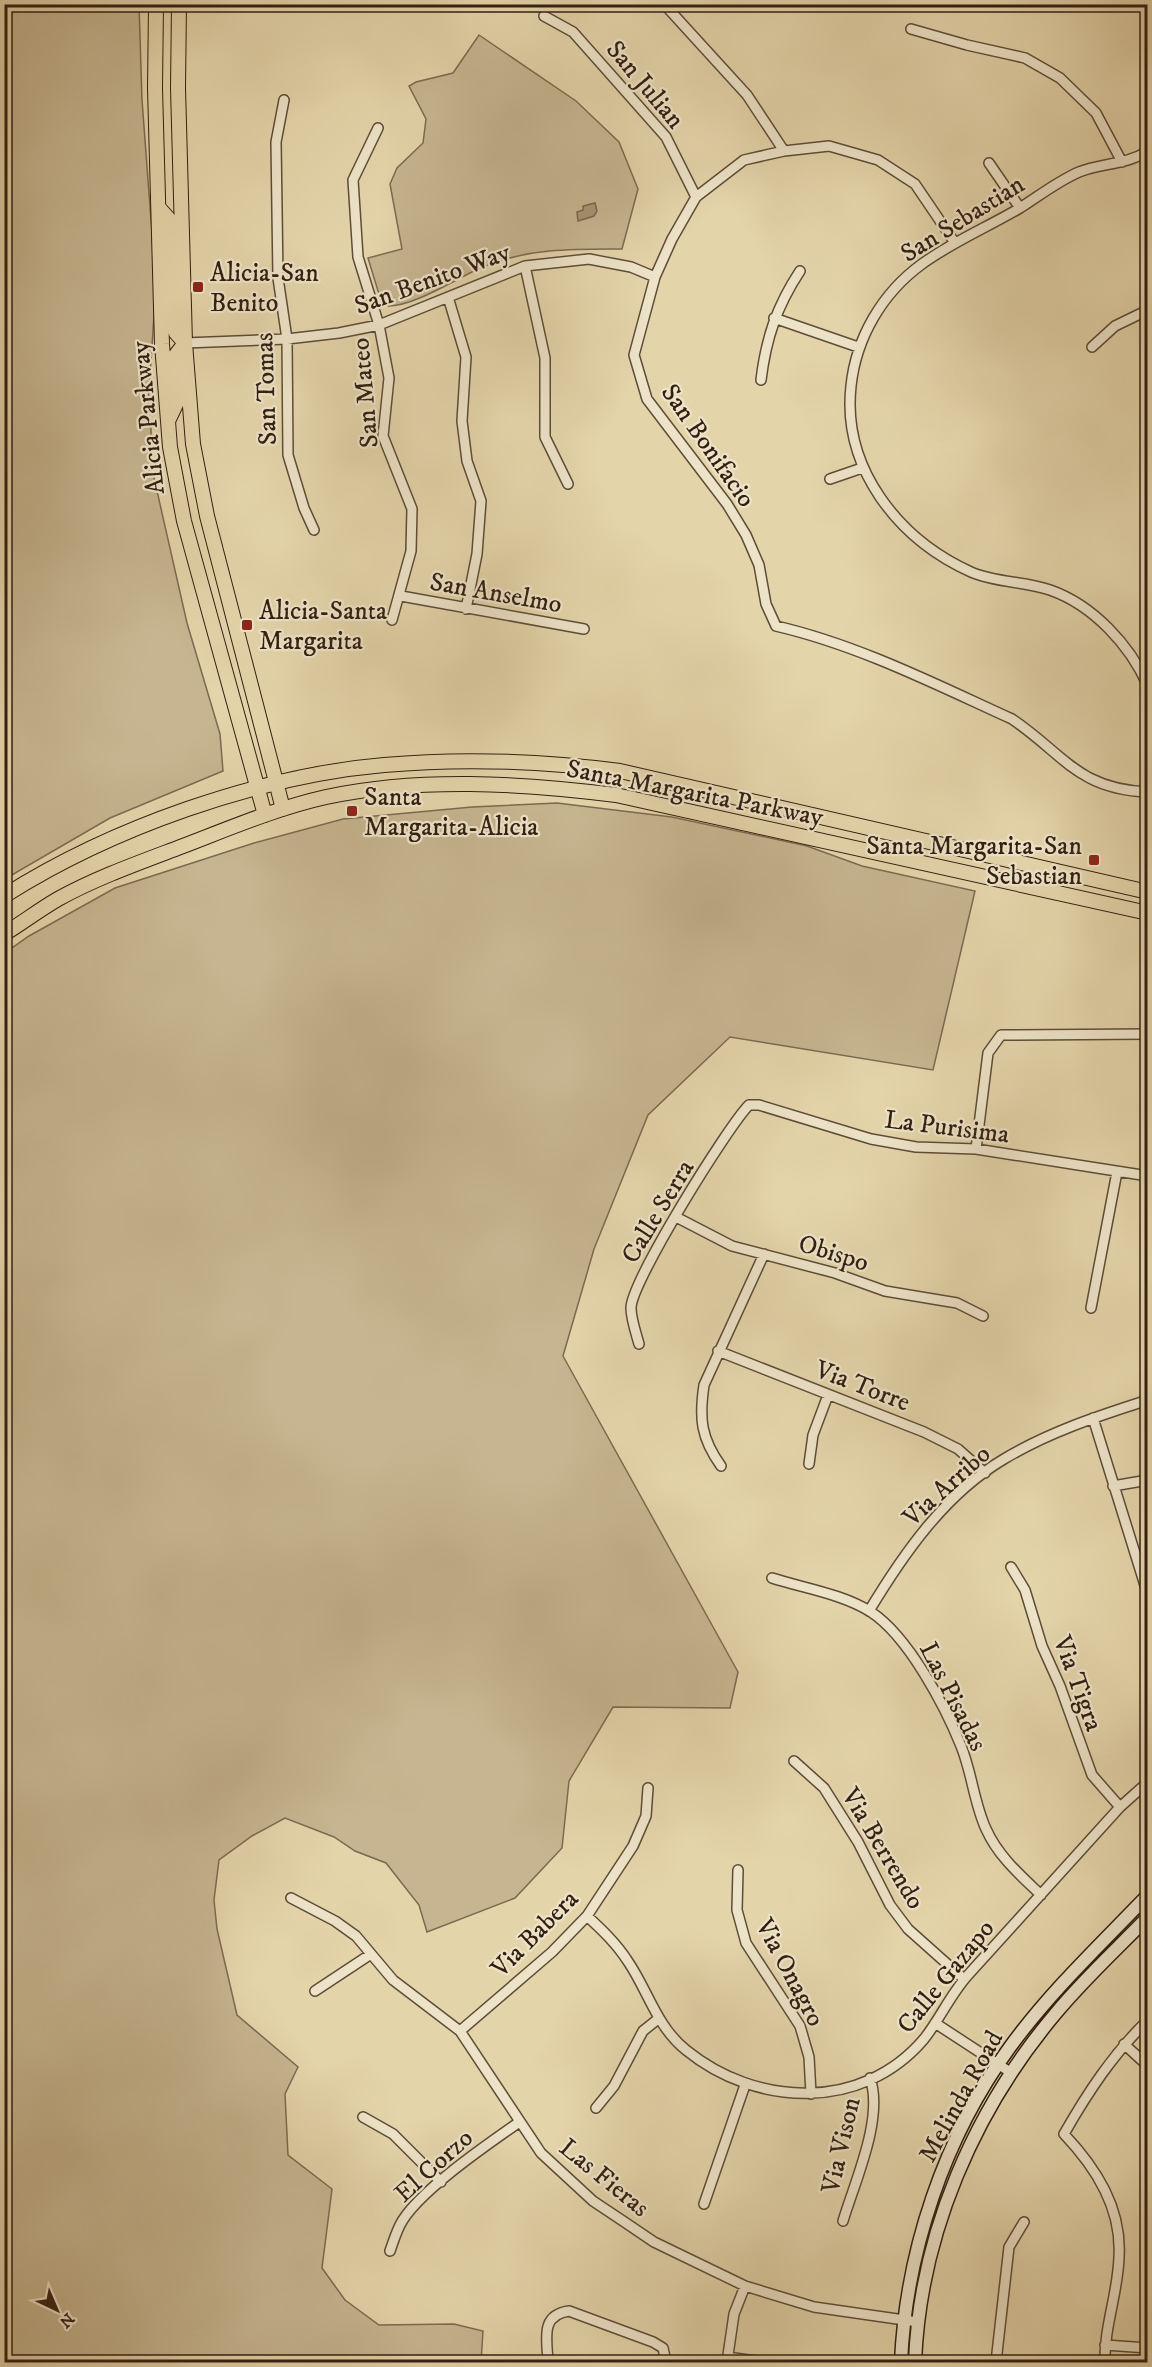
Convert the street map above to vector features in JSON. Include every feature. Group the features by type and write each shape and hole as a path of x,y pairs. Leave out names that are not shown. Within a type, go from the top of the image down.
{"main road":[{"name":"Alicia Parkway","path":"156,4 155,88 162,344 168,422 184,522 265,815"},
{"name":"Alicia Parkway","path":"179,4 178,88 185,343 192,444 207,516 283,809"},
{"path":"159,208 168,218 172,231 173,323 176,333 185,343 175,356 178,400 168,422"},
{"name":"Santa Margarita Parkway","path":"4,896 91,847 169,816 277,782 382,765 435,762 556,763 609,770 1148,892"},
{"name":"Santa Margarita Parkway","path":"4,934 58,900 116,872 283,809 326,797 385,789 483,785 555,787 659,804 1148,913"},
{"name":"Melinda Road","path":"901,2362 904,2319 915,2258 933,2196 955,2143 998,2064 1058,1988 1148,1895"},
{"name":"Melinda Road","path":"915,2362 918,2322 934,2245 955,2179 987,2114 1010,2072 1056,2012 1148,1917"}],"street":[{"path":"664,4 747,95 784,151"},
{"name":"San Julian","path":"544,16 573,32 666,137 696,197"},
{"path":"911,29 966,45 1024,58 1060,78 1096,113 1114,141 1122,162"},
{"name":"San Tomas","path":"284,100 276,142 278,278 287,339 288,456 304,508 314,530"},
{"name":"San Mateo","path":"378,128 353,180 358,257 379,325 389,378 383,436 412,509 411,551 401,596 392,621"},
{"name":"San Bonifacio","path":"955,243 915,184 878,160 829,146 784,151 744,160 696,197 684,215 655,277 634,355 647,399 727,504 746,535 759,565 766,604 776,626 814,635 851,648 1012,719 1035,734 1078,773 1099,783 1148,792"},
{"name":"San Sebastian","path":"1148,151 1122,162 1080,172 921,264 895,287 874,315 858,347 849,403 854,439 862,468 889,511 910,533 970,572 997,580 1020,582 1051,590 1087,609 1118,638 1148,686"},
{"path":"989,163 1020,208"},
{"name":"San Benito Way","path":"185,343 287,339 339,333 379,325 525,266 589,259 631,267 655,277"},
{"path":"525,266 545,358 545,437 568,484"},
{"path":"761,380 764,350 774,318 782,298 800,271"},
{"path":"448,297 466,357 462,421 467,461 480,501 477,554 466,609"},
{"path":"1092,347 1114,326 1148,309"},
{"path":"774,318 858,347"},
{"path":"830,479 862,468"},
{"name":"San Anselmo","path":"401,596 584,629"},
{"path":"976,1149 988,1053 1002,1035 1148,1034"},
{"name":"La Purisima","path":"746,1107 759,1105 871,1138 916,1147 976,1149 1148,1176"},
{"name":"Calle Serra","path":"639,1344 631,1308 637,1285 676,1217 746,1107"},
{"path":"1091,1308 1117,1172"},
{"name":"Obispo","path":"676,1217 732,1246 834,1273 885,1291 957,1303 983,1316"},
{"path":"721,1466 707,1446 701,1406 704,1385 764,1254"},
{"name":"Via Torre","path":"718,1351 924,1432 958,1449 985,1473"},
{"path":"809,1464 813,1435 828,1395"},
{"name":"Via Arribo","path":"869,1611 912,1545 936,1517 1003,1459 1049,1435 1148,1400"},
{"path":"1093,1418 1148,1596"},
{"path":"1113,1486 1148,1480"},
{"name":"Via Tigra","path":"1011,1567 1025,1590 1042,1646 1060,1686 1092,1775 1120,1807"},
{"name":"Las Pisadas","path":"772,1578 869,1611 885,1622 915,1659 961,1746 986,1828 998,1851 1041,1895"},
{"name":"Via Berrendo","path":"794,1761 824,1788 858,1842 890,1905 908,1929 964,1979"},
{"name":"Calle Gazapo","path":"587,1916 611,1939 627,1960 658,2019 692,2055 715,2072 745,2085 782,2094 811,2094 848,2087 870,2078 906,2056 923,2039 964,1979 1120,1807 1148,1782"},
{"name":"Via Babera","path":"460,2031 552,1952 587,1916 633,1846 646,1816 648,1788"},
{"name":"Via Onagro","path":"738,1870 737,1910 746,1942 760,1969 800,2026 809,2057 811,2094"},
{"name":"Las Fieras","path":"291,1898 335,1921 356,1936 393,1980 460,2031 518,2123 540,2152 593,2201 654,2242 745,2286 814,2307 918,2322"},
{"path":"315,1991 371,1954"},
{"path":"596,2108 614,2086 643,2031 658,2019"},
{"path":"1105,2362 1105,2345 1119,2257 1118,2226 1105,2188 1094,2169 1064,2134 1091,2086 1124,2044 1148,2020"},
{"path":"935,2023 1010,2072"},
{"path":"1124,2044 1148,2066"},
{"name":"Via Vison","path":"843,2221 873,2120 874,2090 870,2078"},
{"path":"704,2204 745,2085"},
{"path":"363,2117 393,2134 441,2182"},
{"name":"El Corzo","path":"390,2251 400,2223 441,2182 518,2123"},
{"path":"996,2362 1009,2247 1024,2222"},
{"path":"745,2286 734,2314 727,2360 763,2362"},
{"path":"548,2362 547,2331 550,2320 557,2313 569,2311 653,2342 663,2348 666,2362"},
{"path":"1105,2345 1148,2348"}],"shaded area":[{"path":"5,5 139,5 142,100 156,286 147,421 151,429 152,469 187,623 220,734 223,771 110,818 5,879"},
{"path":"479,35 576,101 619,142 638,189 622,249 553,251 502,260 411,301 388,306 378,291 368,258 402,249 390,184 397,168 423,143 426,119 409,86 416,82 453,73"},
{"path":"595,203 597,211 594,216 578,221 577,212 583,210 583,206"},
{"path":"557,803 672,817 807,846 862,866 975,891 933,1070 730,1037 648,1115 594,1249 563,1356 738,1672 730,1708 613,1707 569,1781 562,1848 515,1898 427,1932 419,1905 386,1863 355,1851 334,1837 285,1818 252,1836 219,1860 214,1900 217,1929 237,2015 298,2067 285,2094 288,2155 332,2189 322,2268 345,2300 379,2325 454,2324 483,2331 481,2362 5,2362 5,953 29,936 115,888 254,843 343,819 472,807"}],"place":[{"name":"Alicia-San Benito","path":"198,287"},
{"name":"Alicia-Santa Margarita","path":"247,625"},
{"name":"Santa Margarita-Alicia","path":"352,811"},
{"name":"Santa Margarita-San Sebastian","path":"1094,860"}]}
